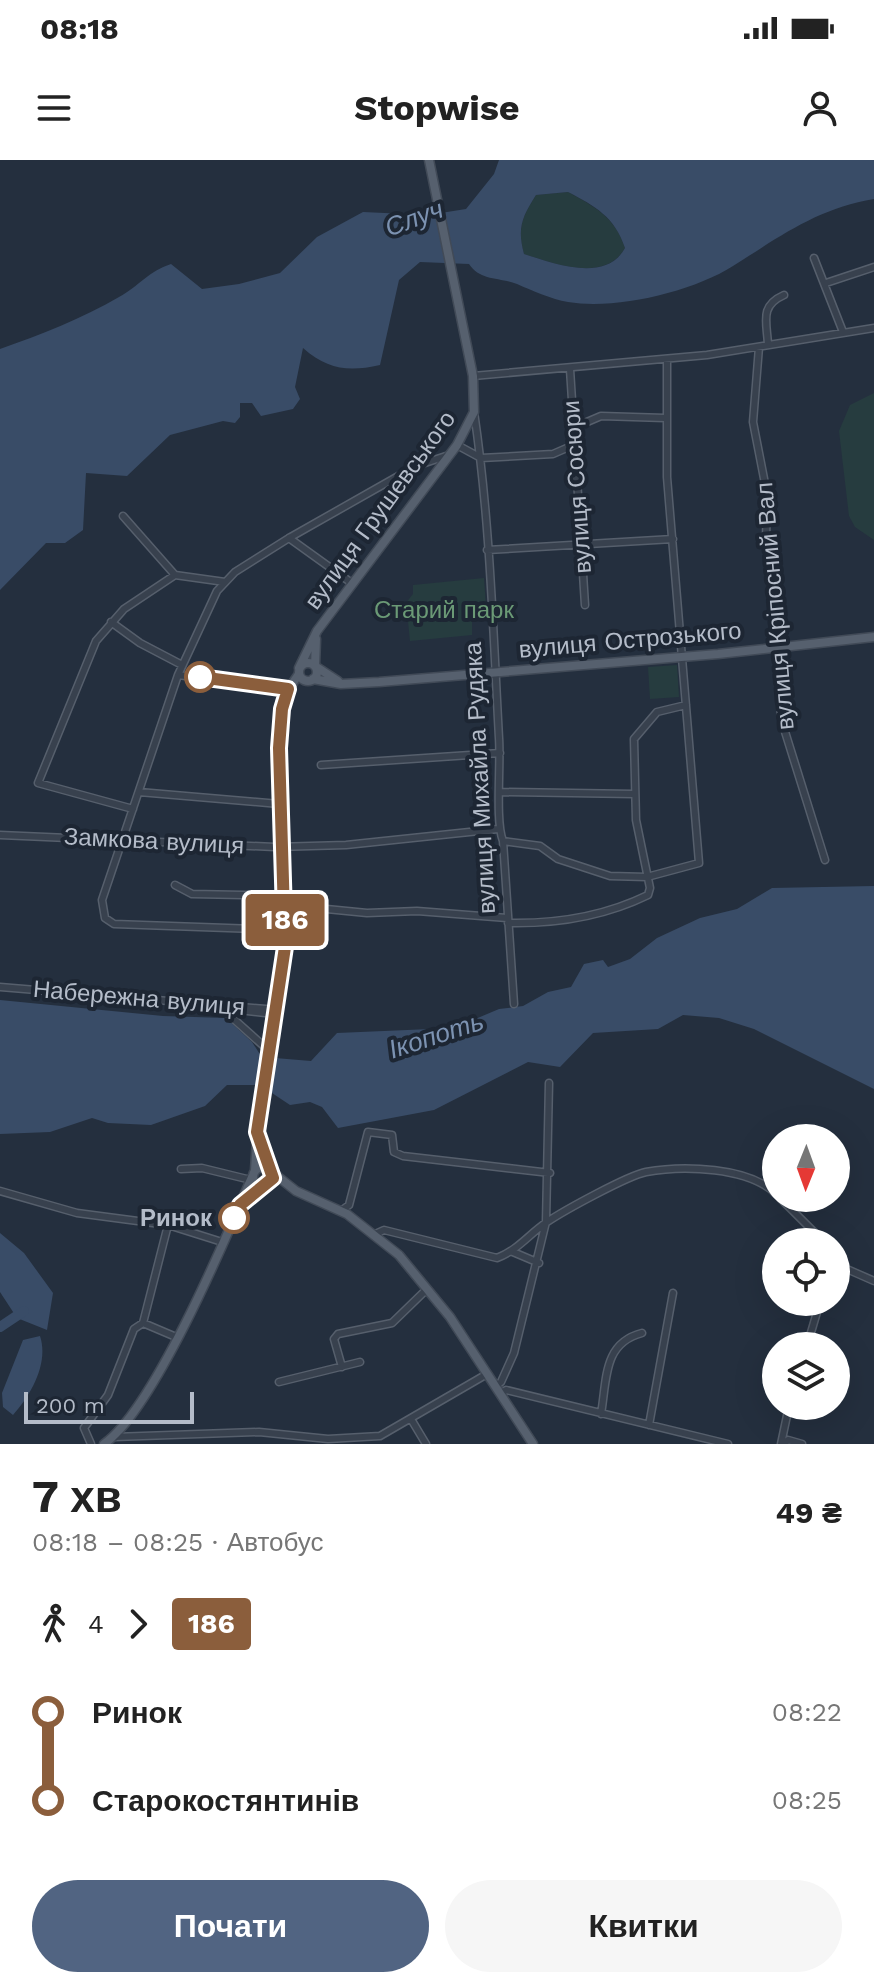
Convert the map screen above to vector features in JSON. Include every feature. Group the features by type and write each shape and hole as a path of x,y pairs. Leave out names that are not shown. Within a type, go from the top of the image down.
{"main road":[{"name":"вулиця Михайла Рудяка","path":"429,160 473,376 474,412"},
{"name":"вулиця Грушевського","path":"104,1444 114,1437 147,1392 252,1176 263,1089 278,1010 285,930 279,740 282,709 288,689 317,631 457,445 474,412"},
{"name":"вулиця Грушевського","path":"311,680 317,672 317,631"},
{"name":"вулиця Острозького","path":"311,680 341,684 683,657 874,637"},
{"path":"311,680 299,671 305,663 315,666 341,684"},
{"path":"288,689 311,680"},
{"path":"240,1205 272,1181 257,1132"},
{"path":"269,1169 252,1176 254,1183 296,1191 341,1211 399,1255 427,1289 533,1444"},
{"path":"269,1169 296,1191"}],"street":[{"path":"814,258 843,332"},
{"path":"826,283 874,267"},
{"path":"768,345 764,312 772,300 784,295"},
{"path":"473,376 667,359 874,328"},
{"name":"вулиця Кріпосний Вал","path":"759,347 753,422 767,494 766,540 789,705 780,706 782,722 825,860"},
{"path":"503,841 540,846 558,859 610,876 647,877 699,863 665,418 667,359"},
{"name":"вулиця Сосюри","path":"570,369 572,440 585,605"},
{"name":"вулиця Михайла Рудяка","path":"474,412 481,458 500,753 498,829 503,841 514,1004"},
{"path":"457,445 481,458 553,454 569,447 580,425 601,416 665,418"},
{"path":"285,930 114,924 101,910 178,675 204,613 225,582 289,538 416,466 446,456"},
{"path":"123,516 175,575"},
{"path":"289,538 353,584"},
{"path":"487,550 673,539"},
{"path":"133,809 38,783 90,652 111,622 137,599 175,575 225,582"},
{"path":"111,622 140,643 182,665"},
{"path":"178,675 288,689"},
{"path":"175,885 192,894 286,900 367,913 430,912 508,920 565,922 629,904 648,895 634,794 634,739 657,712 686,705"},
{"path":"321,765 500,753"},
{"path":"139,792 279,804"},
{"path":"501,792 634,794"},
{"name":"Замкова вулиця","path":"0,835 284,847 358,844 498,829"},
{"name":"Набережна вулиця","path":"0,987 278,1010"},
{"path":"229,1009 274,1014 267,1049 228,1014 229,1009"},
{"path":"549,1083 550,1173 546,1222 539,1263 514,1353 498,1390 728,1444"},
{"path":"341,1211 349,1205 368,1132 392,1135 394,1152 403,1156 550,1173"},
{"path":"373,1235 384,1230 497,1258 513,1252 546,1222 644,1172 701,1167 762,1182"},
{"path":"181,1169 202,1168 252,1176"},
{"path":"0,1191 77,1213 168,1225 222,1242"},
{"path":"794,1212 810,1228"},
{"path":"91,1444 84,1428 108,1395 134,1329 143,1323 168,1225"},
{"path":"513,1252 539,1263"},
{"path":"850,1270 874,1281"},
{"path":"342,1367 334,1339 338,1334 392,1323 427,1289"},
{"path":"649,1425 673,1293"},
{"path":"143,1323 176,1337"},
{"path":"601,1414 614,1349 624,1337 642,1333"},
{"path":"279,1382 360,1362"},
{"path":"114,1437 259,1432 302,1440 380,1436 487,1374"},
{"path":"411,1419 426,1444"},
{"path":"782,1444 786,1420"},
{"path":"202,1434 205,1444"},
{"path":"782,1444 788,1440 802,1444"}],"green space":[{"path":"568,192 595,208 616,228 625,248 616,259 605,265 579,268 524,254 522,223 536,195"},
{"path":"874,393 874,540 855,527 849,516 839,431 850,405"},
{"name":"Старий парк","path":"484,578 487,620 472,621 472,635 410,641 408,621 401,609 413,594 413,585"},
{"path":"677,665 679,697 650,699 648,667"}],"water":[{"name":"Случ","path":"499,160 874,160 874,199 817,217 697,284 630,301 568,302 484,276 469,264 420,262 399,280 380,365 339,367 321,361 303,348 295,387 300,399 293,409 261,416 252,403 240,403 240,417 235,423 223,421 170,435 127,476 86,473 83,530 65,543 46,543 0,590 0,349 91,312 171,264 202,289 239,284 280,273 317,237 363,212 428,215 466,209 494,174","holes":["568,192 595,208 616,228 625,248 616,259 606,265 579,268 524,254 522,223 536,195"]},
{"name":"Ікопоть","path":"874,886 874,1089 754,1029 719,1018 683,1015 658,1029 593,1033 560,1067 528,1062 434,1110 338,1128 322,1107 310,1102 290,1105 266,1089 275,1058 311,1061 337,1033 454,1028 499,1009 523,1006 548,992 571,987 584,964 603,960 608,967 630,959 657,938 700,918 737,909 772,888"},
{"path":"0,1000 163,1016 226,1018 252,1042 263,1059 258,1085 227,1085 205,1106 151,1125 108,1123 92,1118 50,1132 0,1134"},
{"path":"0,1233 24,1253 53,1293 47,1330 17,1318 0,1292"},
{"path":"40,1336 42,1357 37,1378 13,1415 3,1407 2,1393 23,1340"}],"waterway":[{"path":"0,1327 24,1311"}],"bus line":[{"name":"186","path":"200,677 288,689 282,709 279,748 279,804 286,896 285,947 257,1132 273,1178 270,1184 240,1205 234,1218"}],"place":[{"name":"Ринок","path":"234,1218"}]}
